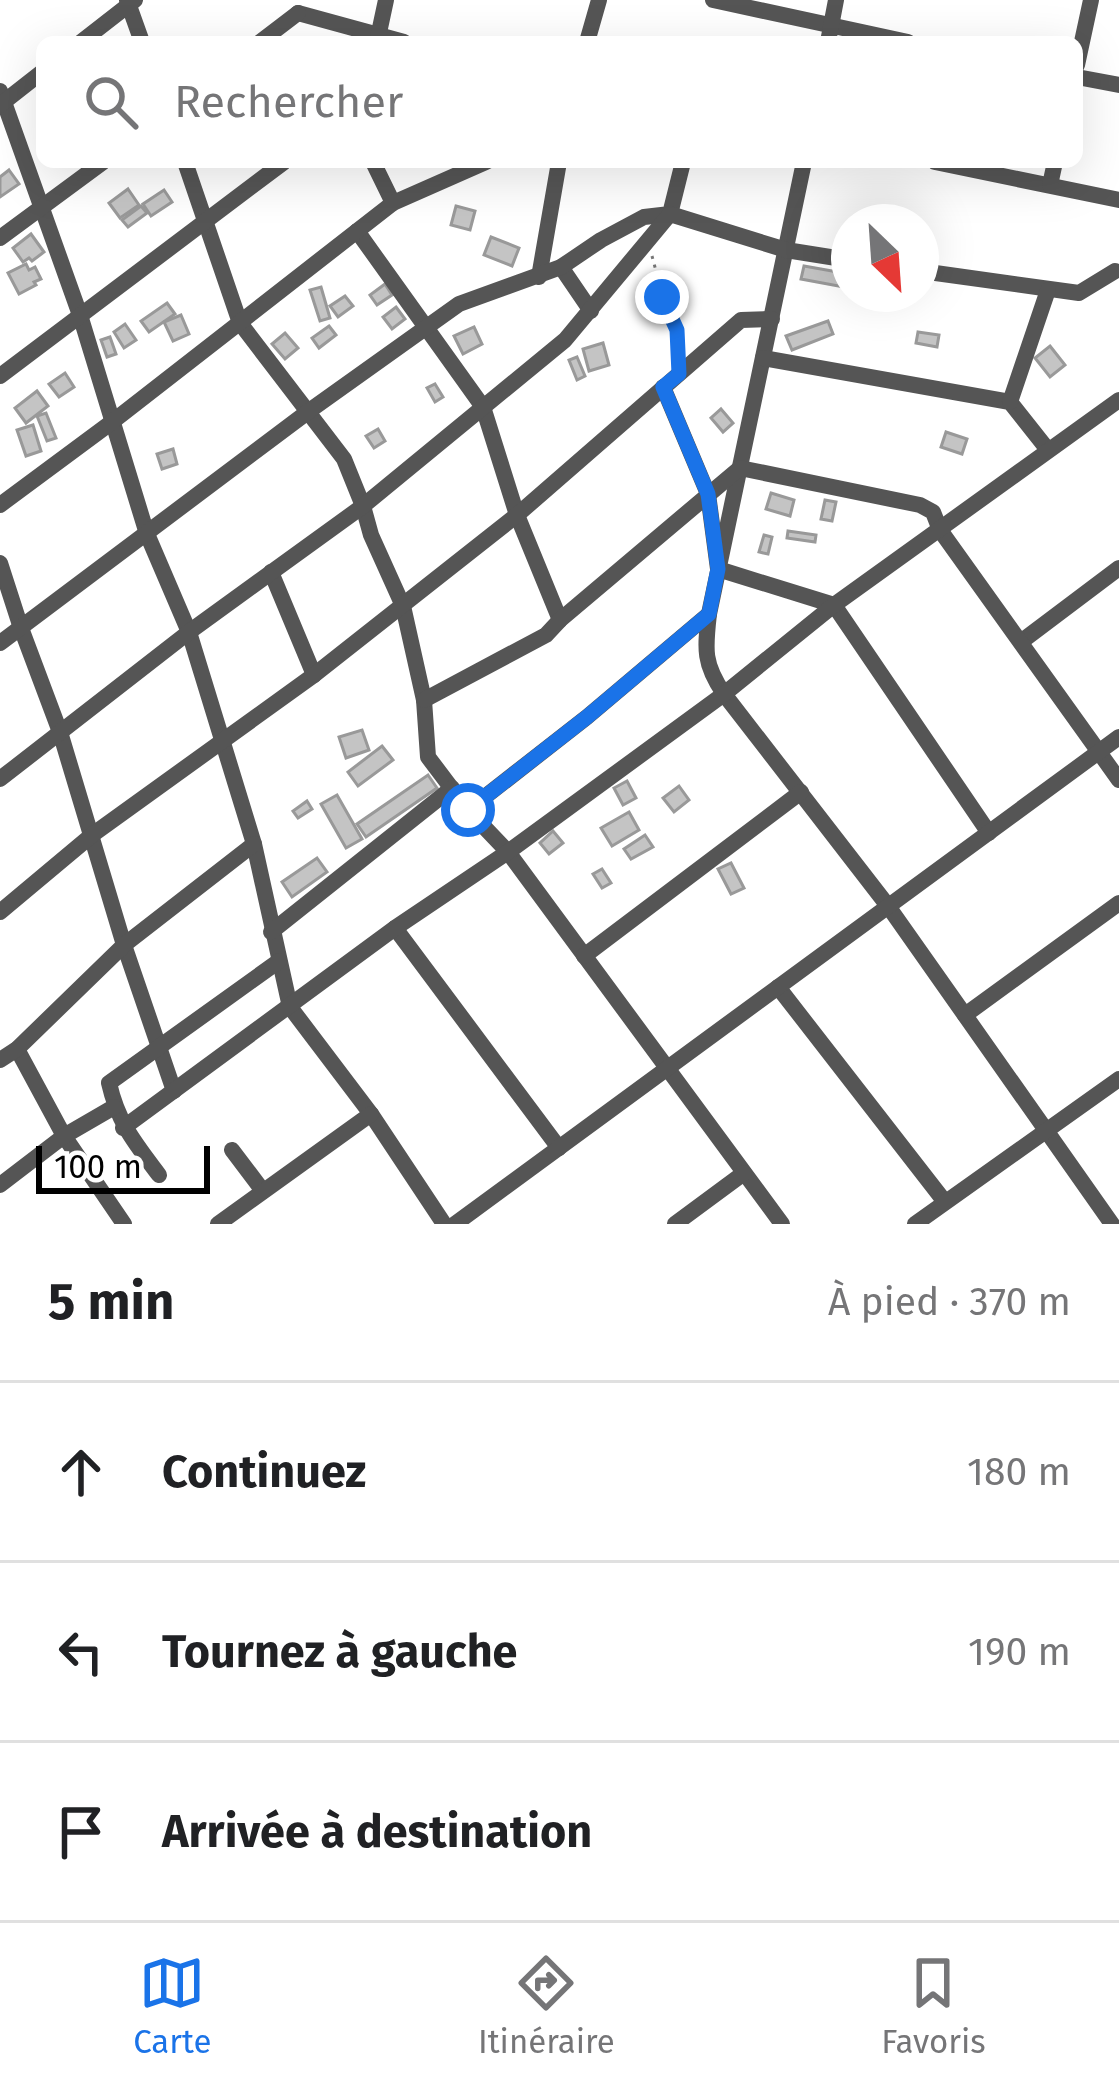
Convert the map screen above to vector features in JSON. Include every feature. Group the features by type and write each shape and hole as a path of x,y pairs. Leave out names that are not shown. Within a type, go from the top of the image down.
{"street":[{"path":"379,36 386,0"},
{"path":"589,36 599,0"},
{"path":"713,0 829,34 836,0"},
{"path":"1083,37 1091,0"},
{"path":"88,36 130,2 140,36"},
{"path":"266,36 295,6 370,36"},
{"path":"36,76 1,99 80,315 147,534 189,632 254,844 290,1007 371,1114 444,1224"},
{"path":"1083,78 1119,85"},
{"path":"0,238 96,168"},
{"path":"187,168 240,322 344,459 403,605 424,700 428,757 508,852 782,1224"},
{"path":"0,376 276,168"},
{"path":"376,168 393,203"},
{"path":"0,505 393,203 472,168"},
{"path":"538,277 559,168"},
{"path":"0,779 189,632 363,506 565,340 670,214 682,168"},
{"path":"803,168 704,651 724,694 889,906 1113,1218"},
{"path":"965,168 1119,200"},
{"path":"1050,185 1054,168"},
{"path":"0,644 459,304 561,267 644,217 670,214 786,250 831,257"},
{"path":"357,231 483,407 517,515 560,620"},
{"path":"561,267 591,311"},
{"path":"939,274 1079,293 1118,271"},
{"path":"1010,402 1048,290"},
{"path":"0,912 92,835 314,675 517,515 741,320 772,319"},
{"path":"764,358 1010,402 1048,450"},
{"path":"663,387 708,494 718,569"},
{"path":"124,1128 724,694 834,605 1119,400"},
{"path":"424,700 546,635 740,468"},
{"path":"740,468 920,505 933,512 940,530 1119,780"},
{"path":"0,563 60,732 124,945 174,1090"},
{"path":"1022,641 1119,568"},
{"path":"718,569 834,605 989,832"},
{"path":"271,572 314,675"},
{"path":"468,810 709,614"},
{"path":"455,1224 1119,737"},
{"path":"272,932 452,788"},
{"path":"584,956 801,792"},
{"path":"0,1060 124,945 254,844"},
{"path":"965,1015 1119,903"},
{"path":"395,928 559,1148"},
{"path":"159,1175 124,1128 109,1083 278,961"},
{"path":"778,988 945,1202"},
{"path":"17,1049 64,1136 124,1224"},
{"path":"915,1224 1119,1079"},
{"path":"0,1185 64,1136 114,1107"},
{"path":"218,1224 371,1114"},
{"path":"232,1150 263,1191"},
{"path":"675,1224 744,1173"}],"path":[{"path":"649,242 662,297 677,330 679,374"}],"building":[{"path":"9,170 19,184 0,197 0,177"},
{"path":"128,189 139,205 120,218 109,203"},
{"path":"164,190 172,202 151,216 143,204"},
{"path":"141,206 147,213 128,227 122,220"},
{"path":"456,206 475,211 470,230 451,225"},
{"path":"31,234 44,252 23,262 13,248"},
{"path":"491,237 519,248 512,266 484,255"},
{"path":"26,264 29,270 35,267 41,279 19,294 8,273"},
{"path":"804,266 831,271 831,285 801,279"},
{"path":"385,284 392,295 377,305 370,295"},
{"path":"321,287 330,318 320,321 310,290"},
{"path":"345,296 353,306 338,317 330,306"},
{"path":"167,303 175,314 149,332 141,321"},
{"path":"396,307 405,319 392,329 383,317"},
{"path":"181,315 189,334 173,341 164,322"},
{"path":"828,321 833,334 792,350 786,336"},
{"path":"125,324 136,340 124,348 114,332"},
{"path":"329,326 336,335 319,348 312,338"},
{"path":"474,327 482,344 463,354 454,336"},
{"path":"918,332 939,335 937,347 916,343"},
{"path":"285,333 298,348 285,359 272,344"},
{"path":"110,337 116,354 107,357 101,340"},
{"path":"603,343 609,365 589,371 583,349"},
{"path":"1050,346 1065,365 1050,377 1035,358"},
{"path":"577,357 585,376 577,380 569,360"},
{"path":"65,373 74,387 59,397 49,384"},
{"path":"435,384 443,397 435,402 427,388"},
{"path":"37,391 48,406 26,423 15,408"},
{"path":"721,409 733,423 723,432 711,418"},
{"path":"46,413 56,438 47,441 37,416"},
{"path":"33,425 41,451 26,456 17,430"},
{"path":"378,429 385,441 374,448 366,436"},
{"path":"946,432 967,439 962,454 941,447"},
{"path":"173,449 177,464 162,469 157,454"},
{"path":"771,493 794,500 790,516 766,509"},
{"path":"825,500 836,502 832,521 821,519"},
{"path":"788,531 816,535 815,542 787,538"},
{"path":"764,535 772,537 768,554 759,552"},
{"path":"362,730 369,750 346,758 339,737"},
{"path":"382,746 393,760 358,786 348,772"},
{"path":"428,775 437,788 366,837 357,824"},
{"path":"627,781 636,798 623,805 614,788"},
{"path":"679,786 689,800 674,812 663,798"},
{"path":"337,795 362,839 346,848 321,804"},
{"path":"307,801 312,809 298,818 293,811"},
{"path":"629,812 639,830 612,846 601,828"},
{"path":"553,831 563,843 549,854 540,843"},
{"path":"645,835 653,847 631,859 624,849"},
{"path":"317,858 327,872 292,897 282,882"},
{"path":"731,863 744,888 731,894 718,869"},
{"path":"602,869 611,883 602,888 593,874"}],"route":[{"path":"468,810 709,614 718,569 708,494 663,387 679,374 677,330 662,297"}]}
